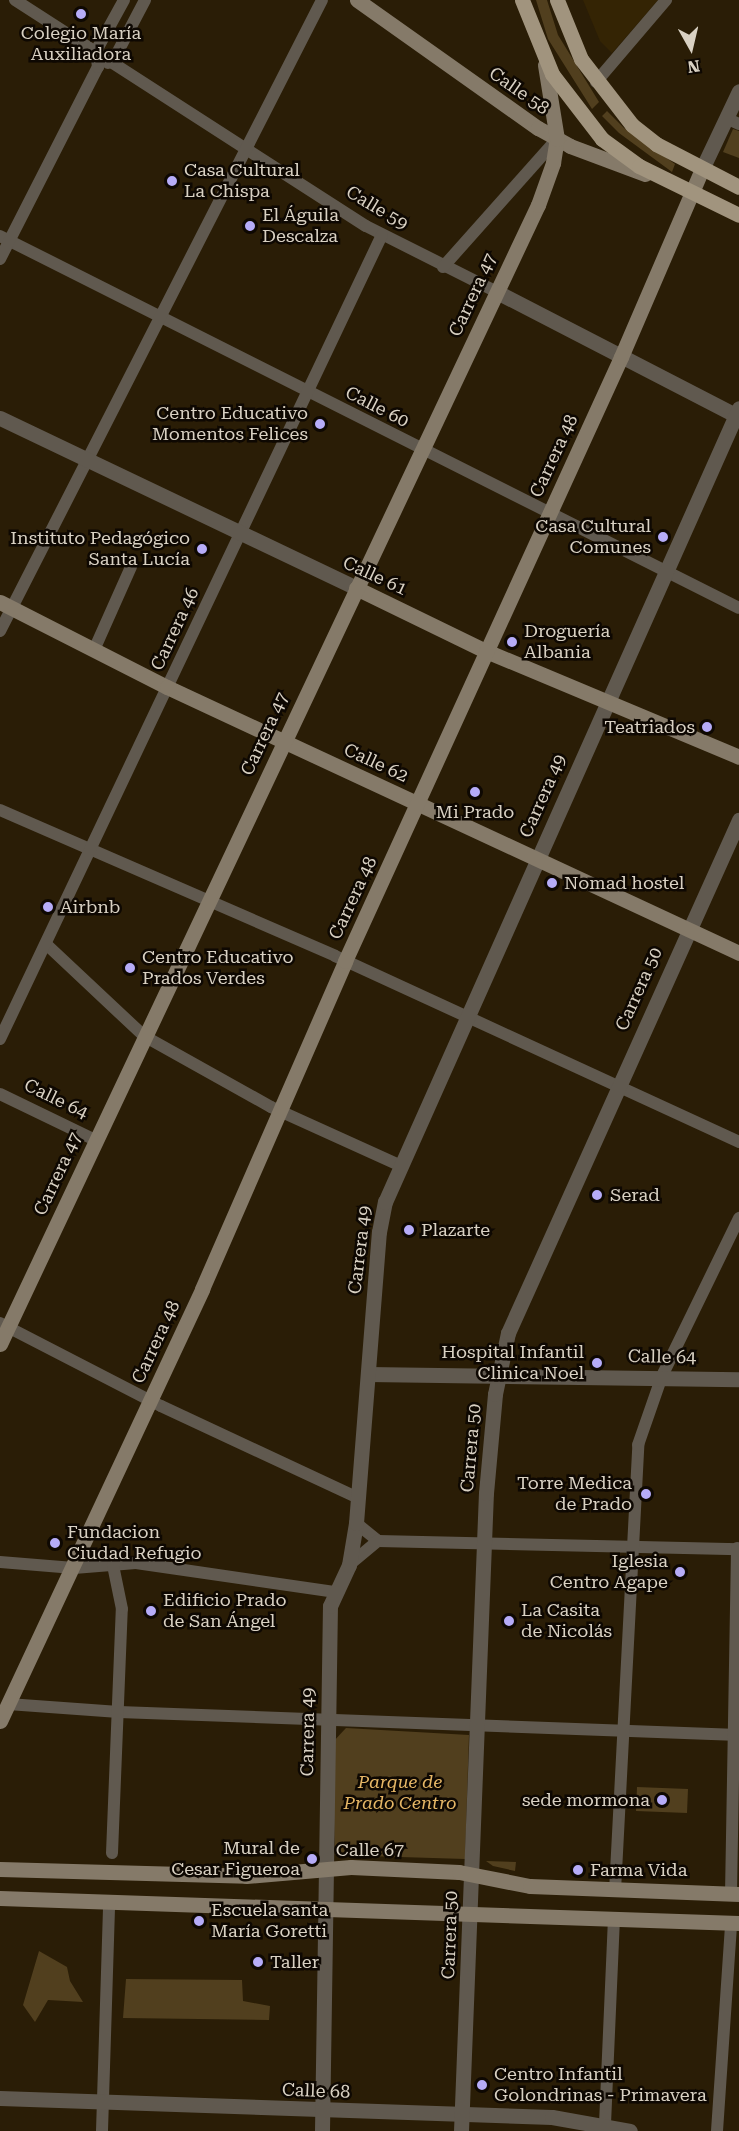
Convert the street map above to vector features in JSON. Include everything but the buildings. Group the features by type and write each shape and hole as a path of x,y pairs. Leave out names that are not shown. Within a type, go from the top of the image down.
{"main road":[{"name":"Calle 58","path":"357,0 557,139 674,184"},
{"path":"522,0 543,56 569,101 602,139 624,157 739,215"},
{"path":"557,0 573,44 596,82 645,136 739,187"},
{"name":"Carrera 47","path":"0,1344 4,1325 95,1140 538,205 553,163 557,139 554,102 543,56"},
{"name":"Carrera 48","path":"0,1721 4,1708 74,1568 151,1401 345,961 621,357 702,168"},
{"name":"Calle 61","path":"356,588 486,651 739,757"},
{"name":"Calle 62","path":"6,605 167,687 739,953"},
{"name":"Calle 67","path":"0,1869 246,1876 325,1869 472,1874 530,1886 615,1892 735,1894"},
{"path":"0,1898 735,1923"}],"street":[{"name":"Calle 59","path":"15,0 113,60 381,235 621,357 738,413"},
{"path":"0,259 4,238 98,67 96,51 124,0"},
{"path":"98,67 113,60 145,0"},
{"path":"0,631 6,605 88,462 245,146 322,0"},
{"path":"596,82 666,0"},
{"name":"Carrera 48","path":"702,168 733,121 739,91"},
{"name":"Carrera 47","path":"443,267 557,139"},
{"name":"Carrera 46","path":"0,1039 381,235"},
{"name":"Calle 60","path":"4,238 739,608"},
{"name":"Carrera 49","path":"322,2131 330,1606 349,1565 356,1523 356,1497 379,1232 385,1202 738,413"},
{"name":"Calle 61","path":"0,418 356,588"},
{"path":"94,650 131,567"},
{"path":"0,810 345,961 739,1142"},
{"name":"Carrera 50","path":"461,2131 484,1541 500,1375 508,1333 739,820"},
{"path":"46,944 144,1036 279,1111 401,1166"},
{"name":"Calle 64","path":"0,1094 95,1140"},
{"path":"615,1892 631,1545 638,1445 662,1376 739,1218"},
{"path":"4,1325 151,1401 356,1497"},
{"name":"Calle 64","path":"368,1374 662,1376 739,1379"},
{"path":"356,1523 378,1541 484,1541 738,1549 735,1894"},
{"path":"349,1565 378,1541"},
{"path":"0,1562 74,1568 136,1563 336,1592"},
{"path":"112,1853 122,1599 113,1565"},
{"path":"4,1708 737,1735"},
{"path":"102,2131 109,1902"},
{"path":"605,2124 614,1919"},
{"path":"717,2131 735,1923"},
{"name":"Calle 68","path":"0,2098 552,2116 605,2124 630,2131"}],"shaded area":[{"path":"583,0 658,0 612,53 600,41"}],"green space":[{"path":"536,0 547,0 558,35 599,102 592,109 548,39"},
{"path":"607,111 624,128 675,164 672,172 619,133 602,116"},
{"path":"733,129 739,131 739,158 723,152"},
{"name":"Parque de Prado Centro","path":"346,1728 469,1735 465,1859 335,1855 332,1743"},
{"name":"sede mormona","path":"637,1787 688,1789 687,1813 636,1811"},
{"path":"486,1861 516,1862 515,1871 493,1866"},
{"path":"39,1951 67,1967 70,1981 83,2002 48,2000 35,2022 23,2005"},
{"path":"126,1979 242,1980 243,2001 270,2006 269,2020 123,2018"}],"place":[{"name":"Colegio María Auxiliadora","path":"81,14"},
{"name":"Casa Cultural La Chispa","path":"172,181"},
{"name":"El Águila Descalza","path":"250,226"},
{"name":"Centro Educativo Momentos Felices","path":"320,424"},
{"name":"Casa Cultural Comunes","path":"663,537"},
{"name":"Instituto Pedagógico Santa Lucía","path":"202,549"},
{"name":"Droguería Albania","path":"512,642"},
{"name":"Teatriados","path":"707,727"},
{"name":"Mi Prado","path":"475,792"},
{"name":"Nomad hostel","path":"552,883"},
{"name":"Airbnb","path":"48,907"},
{"name":"Centro Educativo Prados Verdes","path":"130,968"},
{"name":"Serad","path":"597,1195"},
{"name":"Plazarte","path":"409,1230"},
{"name":"Hospital Infantil Clinica Noel","path":"597,1363"},
{"name":"Torre Medica de Prado","path":"646,1494"},
{"name":"Fundacion Ciudad Refugio","path":"55,1543"},
{"name":"Iglesia Centro Agape","path":"680,1572"},
{"name":"Edificio Prado de San Ángel","path":"151,1611"},
{"name":"La Casita de Nicolás","path":"509,1621"},
{"name":"sede mormona","path":"662,1800"},
{"name":"Mural de Cesar Figueroa","path":"312,1859"},
{"name":"Farma Vida","path":"578,1870"},
{"name":"Escuela santa María Goretti","path":"199,1921"},
{"name":"Taller","path":"258,1962"},
{"name":"Centro Infantil Golondrinas - Primavera","path":"482,2085"}]}
